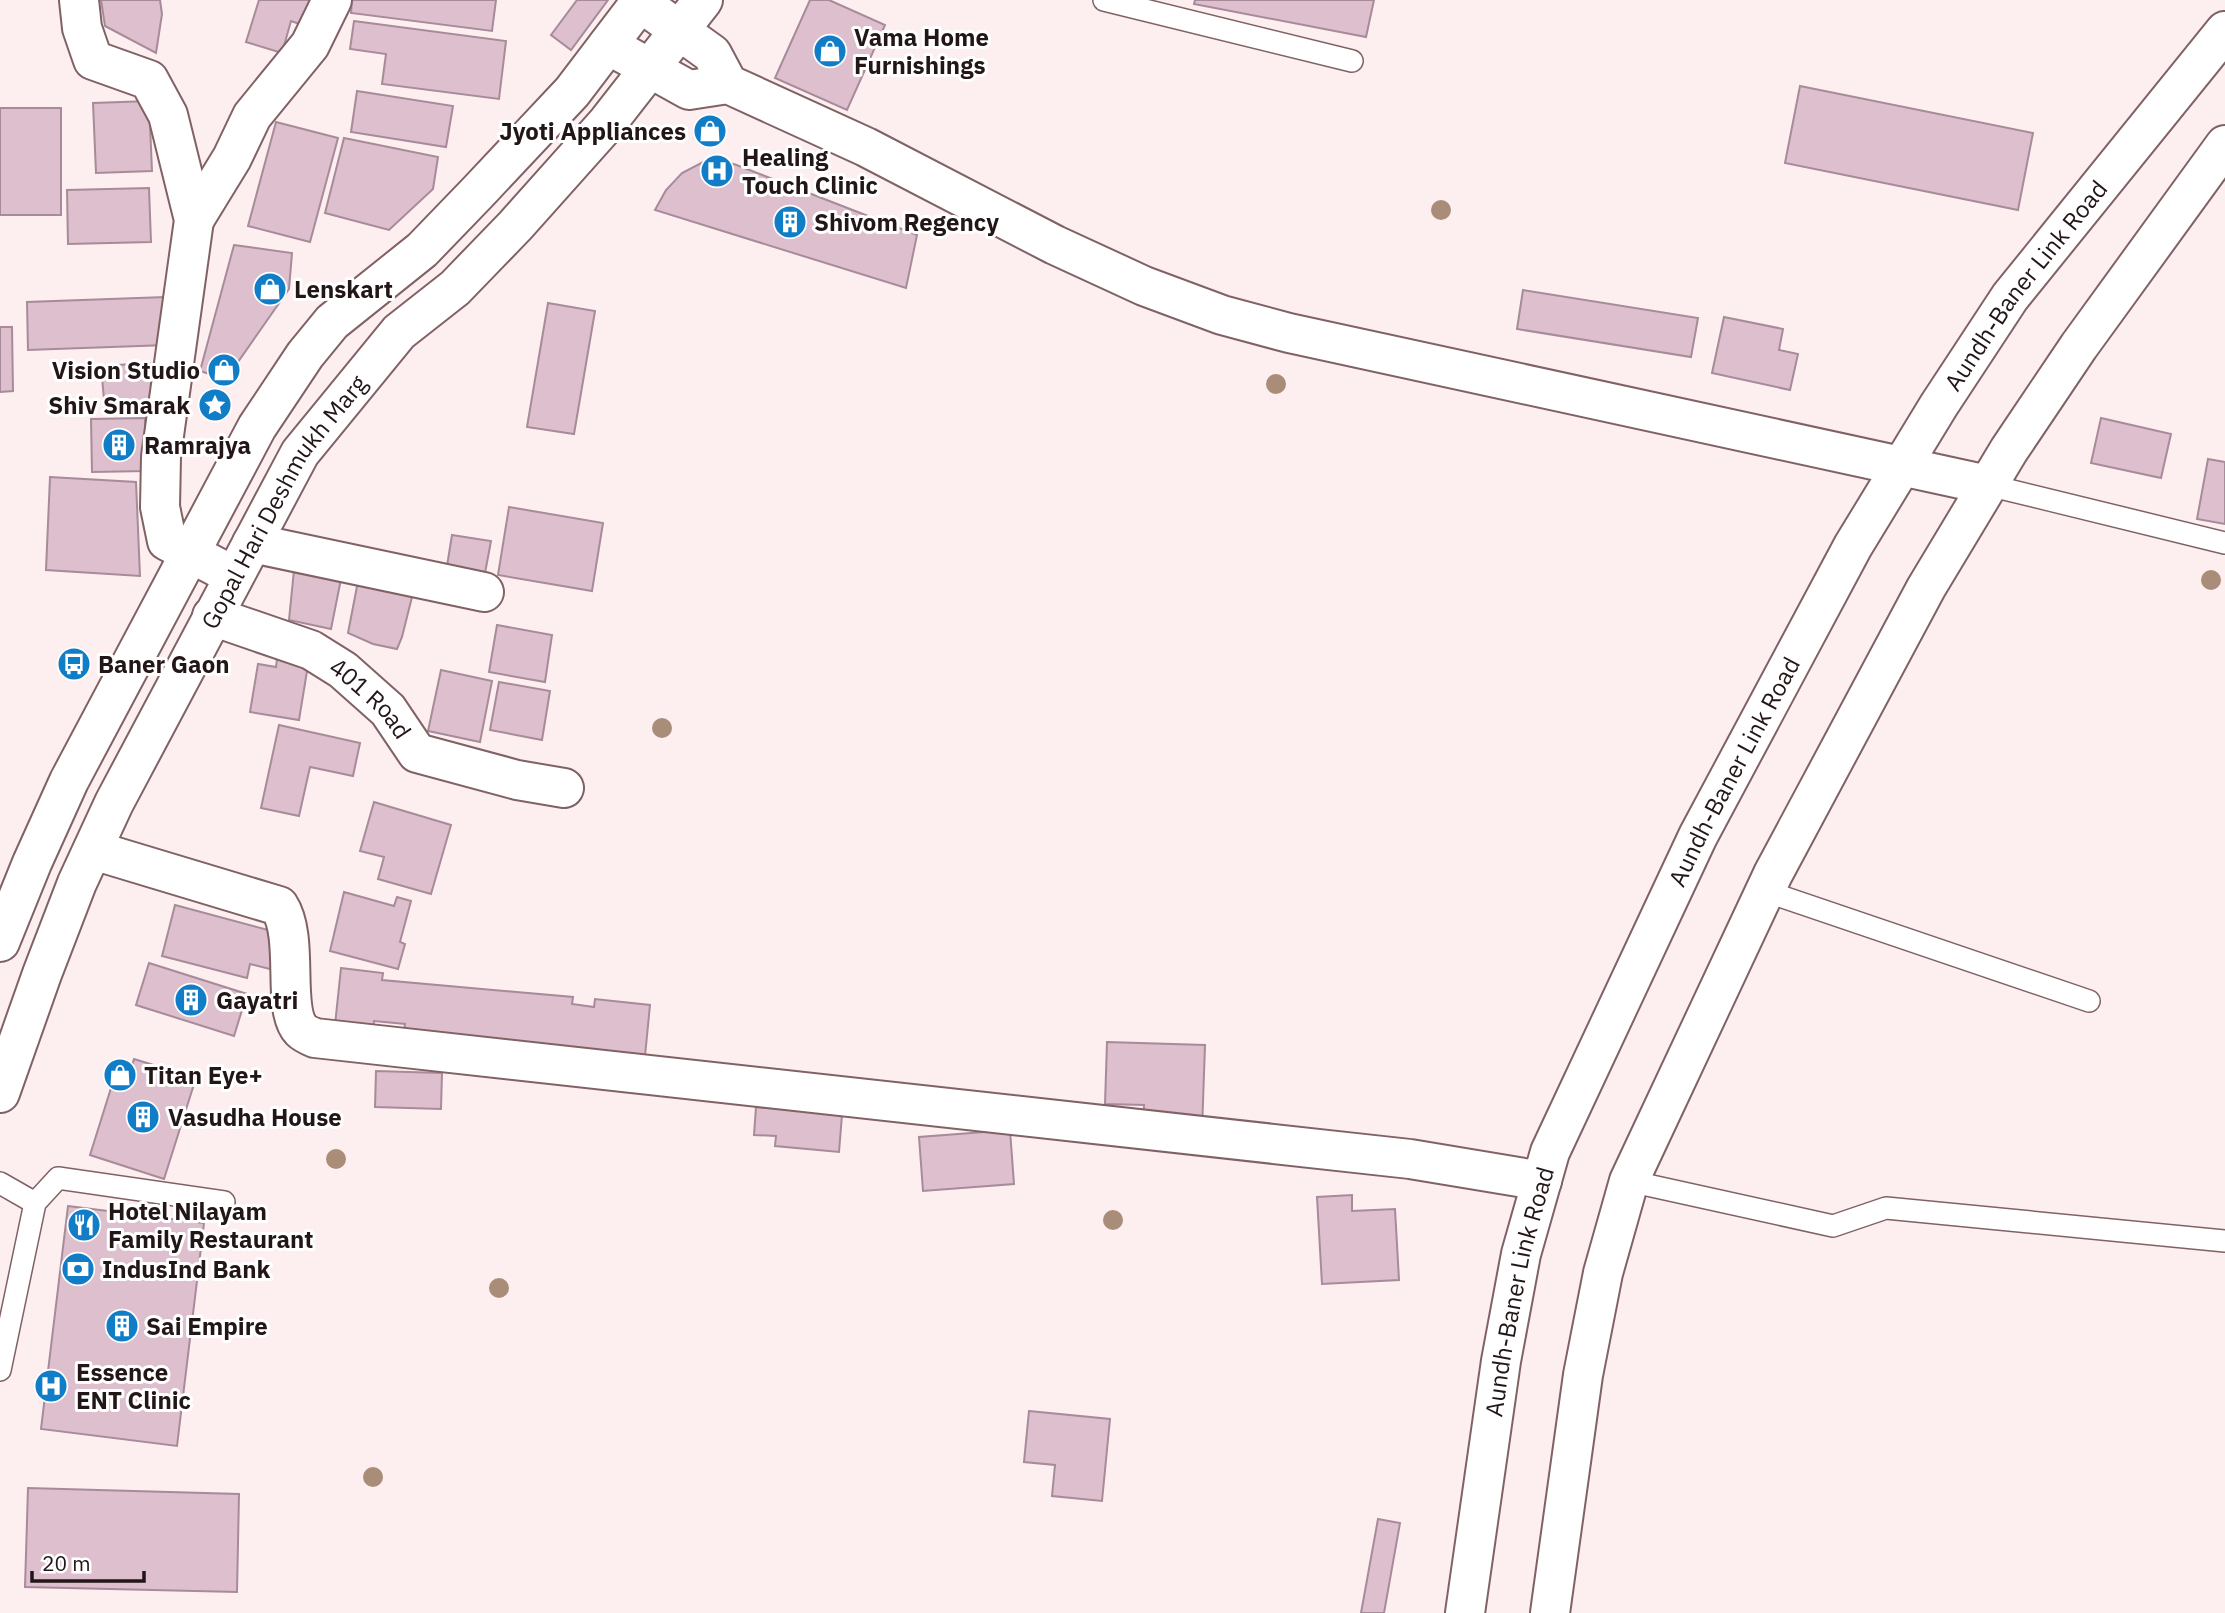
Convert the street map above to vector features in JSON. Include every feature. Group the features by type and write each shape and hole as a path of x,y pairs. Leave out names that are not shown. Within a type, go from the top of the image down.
{"main road":[{"path":"79,0 82,28 93,60 149,80 168,115 194,220 161,457 160,507 167,541 234,576"},
{"path":"194,220 232,158 251,116 310,45 332,0"},
{"name":"Gopal Hari Deshmukh Marg","path":"0,1093 42,974 114,803 300,453 399,332 456,288 607,123 703,0"},
{"path":"641,1 678,32 712,54 728,84"},
{"name":"Gopal Hari Deshmukh Marg","path":"0,942 69,781 257,427 305,355 332,322 422,250 572,92 641,1"},
{"name":"Aundh-Baner Link Road","path":"1465,1613 1501,1361 1521,1254 1550,1152 1698,836 1853,547 1939,405 2010,297 2225,31"},
{"path":"608,45 689,90 728,84 866,147 1066,250 1144,286 1222,315 1289,333 1988,485"},
{"path":"1550,1613 1583,1375 1603,1273 1629,1181 1765,891 1926,588 1988,485 2079,346 2225,145"},
{"path":"252,543 484,592"},
{"name":"401 Road","path":"212,616 311,650 343,670 388,710 417,753 517,780 564,788"},
{"path":"93,850 279,906 288,925 293,1014 302,1031 315,1038 1410,1159 1542,1181"}],"lane":[{"path":"1104,0 1352,61"},
{"path":"1988,485 2225,543"},
{"path":"1765,891 2089,1001"},
{"path":"0,1370 35,1203 58,1178 224,1202"},
{"path":"1629,1181 1833,1226 1886,1208 2225,1241"},
{"path":"0,1183 35,1203"}],"building":[{"path":"101,0 160,0 162,14 156,53 105,26"},
{"path":"259,0 320,0 311,28 291,21 282,53 246,42"},
{"path":"352,0 496,0 492,31 351,13"},
{"path":"577,0 608,0 571,50 551,35"},
{"name":"Vama Home Furnishings","path":"810,0 829,0 885,25 847,110 775,78"},
{"path":"1195,0 1374,0 1366,37 1194,4"},
{"path":"354,21 506,41 499,99 382,84 386,54 350,49"},
{"path":"1800,86 2033,133 2018,210 1785,163"},
{"path":"357,91 453,106 446,147 351,132"},
{"path":"149,101 152,171 96,173 93,103"},
{"path":"0,108 61,108 61,215 0,215"},
{"path":"276,122 338,138 310,242 248,226"},
{"path":"344,138 438,157 433,189 389,230 325,213"},
{"name":"Shivom Regency","path":"705,161 734,164 917,235 906,288 655,210 666,190 682,173"},
{"path":"149,188 151,242 68,244 67,190"},
{"path":"234,245 292,253 289,289 226,379 200,371"},
{"path":"1523,290 1698,318 1691,357 1517,329"},
{"path":"165,297 167,345 28,350 27,302"},
{"path":"548,303 595,311 574,434 527,427"},
{"path":"1724,317 1783,329 1779,350 1798,354 1790,390 1712,373"},
{"path":"0,327 12,327 13,391 0,392"},
{"path":"150,363 153,408 105,411 101,366"},
{"name":"Ramrajya","path":"145,418 146,471 92,472 91,419"},
{"path":"2101,418 2171,434 2161,478 2091,463"},
{"path":"2208,459 2225,462 2225,524 2197,519"},
{"path":"50,477 136,482 140,576 46,570"},
{"path":"509,507 603,523 592,591 498,575"},
{"path":"452,535 491,541 485,573 447,566"},
{"path":"294,570 341,579 331,629 289,620"},
{"path":"359,576 415,585 397,649 373,644 348,633"},
{"path":"497,625 552,635 545,682 489,672"},
{"path":"277,659 308,665 299,720 250,712 258,664 276,667"},
{"path":"441,670 492,681 480,742 428,731"},
{"path":"499,682 550,691 542,740 490,730"},
{"path":"279,725 360,743 353,776 310,767 299,816 261,808"},
{"path":"374,802 451,825 431,894 378,879 384,857 360,851"},
{"path":"344,892 394,906 397,897 411,901 400,942 405,944 398,969 330,951"},
{"path":"175,905 283,934 274,970 250,964 247,978 162,956"},
{"name":"Gayatri","path":"149,963 247,994 234,1036 136,1005"},
{"path":"341,968 383,973 382,980 573,997 572,1004 594,1007 595,999 650,1005 645,1056 404,1032 405,1024 374,1021 373,1029 335,1025"},
{"path":"1107,1042 1205,1045 1202,1131 1143,1129 1144,1105 1105,1104"},
{"name":"Vasudha House","path":"134,1059 196,1078 164,1179 90,1155 117,1069 130,1072"},
{"path":"376,1071 442,1073 441,1109 375,1107"},
{"path":"756,1107 842,1115 839,1152 775,1146 776,1136 754,1135"},
{"path":"1010,1130 1014,1184 923,1191 919,1137"},
{"path":"1352,1195 1352,1211 1395,1209 1399,1280 1322,1284 1317,1197"},
{"name":"Sai Empire","path":"68,1206 204,1223 177,1446 41,1429"},
{"path":"1029,1411 1110,1419 1102,1501 1052,1496 1055,1465 1024,1462"},
{"path":"28,1488 239,1494 237,1592 25,1587"},
{"path":"1378,1519 1400,1523 1384,1613 1361,1613"}],"place":[{"name":"Vama Home Furnishings","path":"830,51"},
{"name":"Jyoti Appliances","path":"710,131"},
{"name":"Healing Touch Clinic","path":"717,171"},
{"name":"Shivom Regency","path":"790,222"},
{"name":"Lenskart","path":"270,289"},
{"name":"Vision Studio","path":"224,370"},
{"name":"Shiv Smarak","path":"215,405"},
{"name":"Ramrajya","path":"119,445"},
{"name":"Baner Gaon","path":"74,664"},
{"name":"Gayatri","path":"191,1000"},
{"name":"Titan Eye+","path":"120,1075"},
{"name":"Vasudha House","path":"143,1117"},
{"name":"Hotel Nilayam Family Restaurant","path":"84,1225"},
{"name":"IndusInd Bank","path":"78,1269"},
{"name":"Sai Empire","path":"122,1326"},
{"name":"Essence ENT Clinic","path":"51,1386"}]}
